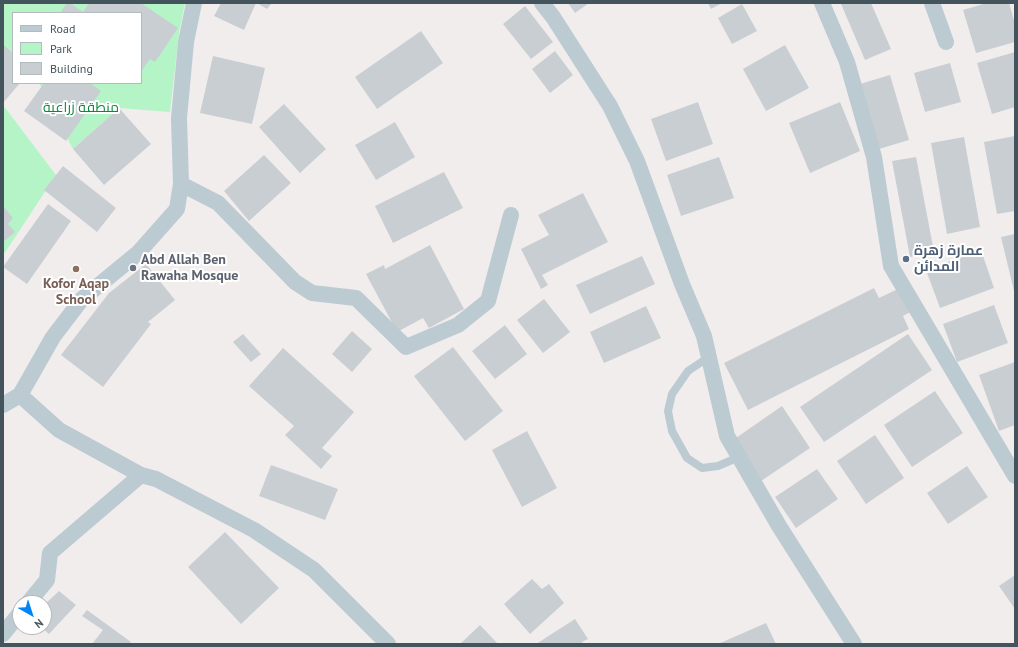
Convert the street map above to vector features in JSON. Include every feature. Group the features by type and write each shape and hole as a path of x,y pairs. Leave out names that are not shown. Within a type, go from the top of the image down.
{"street":[{"path":"3,405 20,395 53,336 82,299 138,253 177,209 182,184 179,118 186,42 194,3"},
{"path":"542,3 553,17 610,106 637,161 682,284 704,336 727,436 779,526 854,644"},
{"path":"822,3 846,62 874,157 891,266 1015,476"},
{"path":"932,3 946,42"},
{"path":"182,184 218,203 295,282 312,293 356,298 406,347 458,325 488,301 511,215"},
{"path":"20,395 59,430 141,475 156,479 254,530 314,570 388,644"},
{"path":"35,595 47,580 50,553 141,475"},
{"path":"3,634 12,623"}],"lane":[{"path":"709,357 688,371 672,394 668,412 672,431 687,458 702,468 718,466 739,457"}],"green space":[{"name":"منطقة زراعية","path":"3,3 185,3 179,33 170,112 119,108 73,149 40,84 142,84 142,12 12,12 12,52 3,44"},
{"name":"منطقة زراعية","path":"3,105 56,175 4,254 3,253"}],"building":[{"path":"67,3 70,3 83,12 61,12"},
{"path":"89,3 141,3 178,28 155,62 150,59 142,70 142,12 83,12"},
{"path":"221,3 256,3 244,30 214,16"},
{"path":"257,3 272,3 267,9"},
{"path":"568,3 589,3 575,13"},
{"path":"708,3 722,3 711,9"},
{"path":"871,3 891,49 865,60 841,4"},
{"path":"987,3 1009,3 1015,24 1015,42 976,53 963,10"},
{"path":"742,4 757,31 732,44 718,18"},
{"path":"525,6 553,42 531,59 503,24"},
{"path":"421,31 443,63 377,109 355,77"},
{"path":"3,44 12,52 12,84 19,84 3,103"},
{"path":"785,45 809,88 766,111 743,69"},
{"path":"555,51 573,75 550,93 532,69"},
{"path":"1015,52 1015,107 992,114 977,63"},
{"path":"213,56 265,68 252,124 200,113"},
{"path":"950,63 961,102 925,112 914,73"},
{"path":"890,75 909,140 879,149 860,84"},
{"path":"43,84 91,84 101,91 66,141 24,111"},
{"path":"698,102 713,144 666,161 651,119"},
{"path":"840,102 860,151 810,173 789,123"},
{"path":"284,104 326,149 300,173 259,127"},
{"path":"119,108 151,144 104,185 73,149"},
{"path":"395,122 415,157 376,180 355,145"},
{"path":"1015,136 1015,211 997,214 984,142"},
{"path":"964,137 980,227 947,234 931,143"},
{"path":"264,155 291,183 249,221 224,191"},
{"path":"719,157 734,198 681,216 667,175"},
{"path":"916,157 934,252 910,257 892,161"},
{"path":"63,166 116,208 97,232 44,190"},
{"path":"444,172 463,208 393,243 375,206"},
{"path":"583,193 608,242 542,275 548,285 541,289 521,249 549,235 538,215"},
{"path":"48,204 71,221 27,284 3,267"},
{"path":"3,206 13,218 8,224 15,232 3,242"},
{"path":"1015,234 1015,291 1014,291 1001,237"},
{"path":"430,245 464,309 429,328 423,318 397,332 366,274 384,265 385,269"},
{"path":"981,250 994,288 940,308 926,270"},
{"path":"642,256 655,284 590,314 576,285"},
{"path":"146,264 175,300 148,322 151,324 103,387 61,355 109,293"},
{"path":"902,287 914,310 903,316 909,329 748,410 724,363 874,288 879,298"},
{"path":"544,299 570,332 543,353 517,320"},
{"path":"994,305 1008,343 957,362 943,324"},
{"path":"646,306 661,338 604,363 590,332"},
{"path":"505,325 527,354 495,379 472,351"},
{"path":"352,331 372,349 352,372 332,354"},
{"path":"243,334 261,354 251,362 233,342"},
{"path":"908,334 932,370 824,442 800,407"},
{"path":"453,347 503,411 465,441 414,376"},
{"path":"283,348 354,412 322,448 332,456 321,469 285,435 294,426 249,386"},
{"path":"1015,362 1015,425 999,431 979,375"},
{"path":"935,391 963,433 912,467 884,425"},
{"path":"782,406 810,448 761,481 733,440"},
{"path":"527,431 557,488 522,507 492,450"},
{"path":"875,435 904,478 866,504 837,461"},
{"path":"271,465 338,489 325,520 259,496"},
{"path":"967,466 988,497 948,524 927,493"},
{"path":"817,469 838,499 796,528 775,497"},
{"path":"225,532 279,588 241,624 188,567"},
{"path":"1015,575 1015,609 999,586"},
{"path":"532,579 542,589 549,584 564,603 530,634 504,604"},
{"path":"59,591 76,605 52,631 52,598"},
{"path":"87,610 131,642 130,644 92,644 103,630 82,616"},
{"path":"575,619 588,639 582,642 583,644 536,644"},
{"path":"766,623 776,644 718,644"},
{"path":"480,625 498,644 460,644"}],"place":[{"name":"عمارة زهرة المدائن","path":"906,259"},
{"name":"Abd Allah Ben Rawaha Mosque","path":"133,268"},
{"name":"Kofor Aqap School","path":"76,269"}]}
